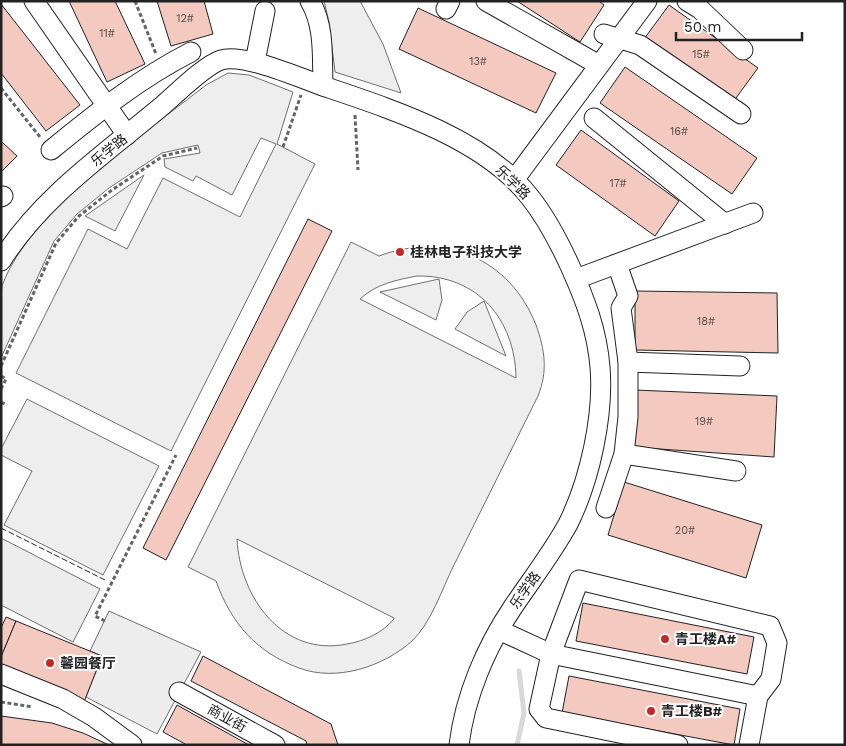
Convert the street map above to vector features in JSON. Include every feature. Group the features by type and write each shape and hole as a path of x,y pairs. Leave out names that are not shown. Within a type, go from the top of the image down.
{"street":[{"path":"34,1 105,106 127,135"},
{"path":"310,1 315,9 322,43 315,83"},
{"path":"486,1 600,65"},
{"path":"514,180 600,65 612,36 647,1"},
{"path":"687,1 700,9 743,50"},
{"path":"255,62 265,11"},
{"path":"612,36 640,45 741,114"},
{"path":"51,150 105,106 161,68 191,52"},
{"name":"乐学路","path":"1,261 19,235 58,194 201,73 222,60 255,62 354,96 458,141 496,164 514,180 529,196 549,225 589,307 597,338 600,369 598,430 591,460 569,520 549,556 499,630 484,656 471,693 459,745"},
{"path":"594,118 725,224"},
{"path":"576,279 753,213"},
{"path":"606,508 624,454 628,417 628,362 621,308 628,296 617,264"},
{"path":"628,362 740,366"},
{"path":"624,454 736,471"},
{"path":"678,745 546,718 539,709 551,654 579,580 770,626 776,643 771,679 758,696 749,745"},
{"path":"499,630 551,654 758,696"},
{"path":"1,674 63,699 94,717 132,745"},
{"name":"商业街","path":"179,692 275,745"}],"path":[{"path":"135,1 161,68"},
{"path":"283,148 315,83"},
{"path":"1,88 51,150"},
{"path":"354,96 358,170"},
{"path":"1,366 56,243 79,216 112,190 163,156 197,148"},
{"path":"1,376 6,378 1,389"},
{"path":"1,402 7,404"},
{"path":"105,621 95,616 176,455"}],"shaded area":[{"path":"324,1 360,1 383,44 401,93 335,72 329,22"},
{"path":"228,73 249,75 293,92 277,144 315,164 171,451 16,373 88,229 127,249 163,178 240,217 276,144 261,138 232,195 196,176 193,181 165,167 164,159 200,153 198,145 162,153 109,188 77,214 54,241 1,358 2,286 16,258 37,230 62,202 121,150 206,85"},
{"path":"144,175 115,231 85,216"},
{"path":"351,242 379,256 404,249 428,247 451,249 472,256 492,268 510,283 524,302 539,334 544,361 541,387 436,605 419,634 412,641 387,658 358,670 328,673 313,672 299,668 270,654 258,645 229,610 216,581 188,567","holes":["417,276 438,278 458,283 474,292 489,304 509,337 514,357 516,378 360,299 380,286","237,539 394,618 394,619 373,636 347,644 324,646 303,641 285,632 269,618 256,602 246,582 240,561"]},
{"path":"439,279 442,300 436,320 380,292"},
{"path":"484,301 506,356 455,329 467,312"},
{"path":"27,399 159,466 103,575 4,525 32,471 1,455 1,449"},
{"path":"1,538 100,589 73,642 1,605"},
{"path":"109,611 201,652 157,734 86,697 102,656 90,651"}],"building":[{"path":"69,1 115,1 145,64 107,82"},
{"path":"157,1 204,1 213,34 171,46"},
{"path":"517,1 599,1 604,5 580,42"},
{"path":"1,4 80,105 46,131 1,73"},
{"path":"669,5 758,68 733,102 644,39"},
{"path":"418,8 556,73 536,113 399,49"},
{"path":"625,67 757,158 732,194 600,103"},
{"path":"581,130 679,201 655,236 556,165"},
{"path":"1,141 17,156 1,172"},
{"path":"308,219 332,231 166,560 143,548"},
{"path":"635,291 777,293 778,353 635,350"},
{"path":"635,390 777,396 774,457 631,447"},
{"path":"624,482 762,525 746,578 608,535"},
{"name":"青工楼A#","path":"583,603 754,637 747,674 576,641"},
{"path":"6,617 16,621 1,657 1,628"},
{"name":"馨园餐厅","path":"16,621 102,656 84,702 1,668 1,657"},
{"path":"203,656 331,724 338,745 307,745 306,741 191,681"},
{"name":"青工楼B#","path":"569,676 740,709 734,745 562,713"},
{"path":"177,705 249,745 187,745 163,732"},
{"path":"1,716 52,723 83,733 109,745 1,745"}],"waterway":[{"path":"517,745 524,713 519,671"}],"fence":[{"path":"1,528 105,580"}],"place":[{"name":"桂林电子科技大学","path":"400,252"},
{"name":"青工楼A#","path":"665,639"},
{"name":"馨园餐厅","path":"50,663"},
{"name":"青工楼B#","path":"651,711"}]}
